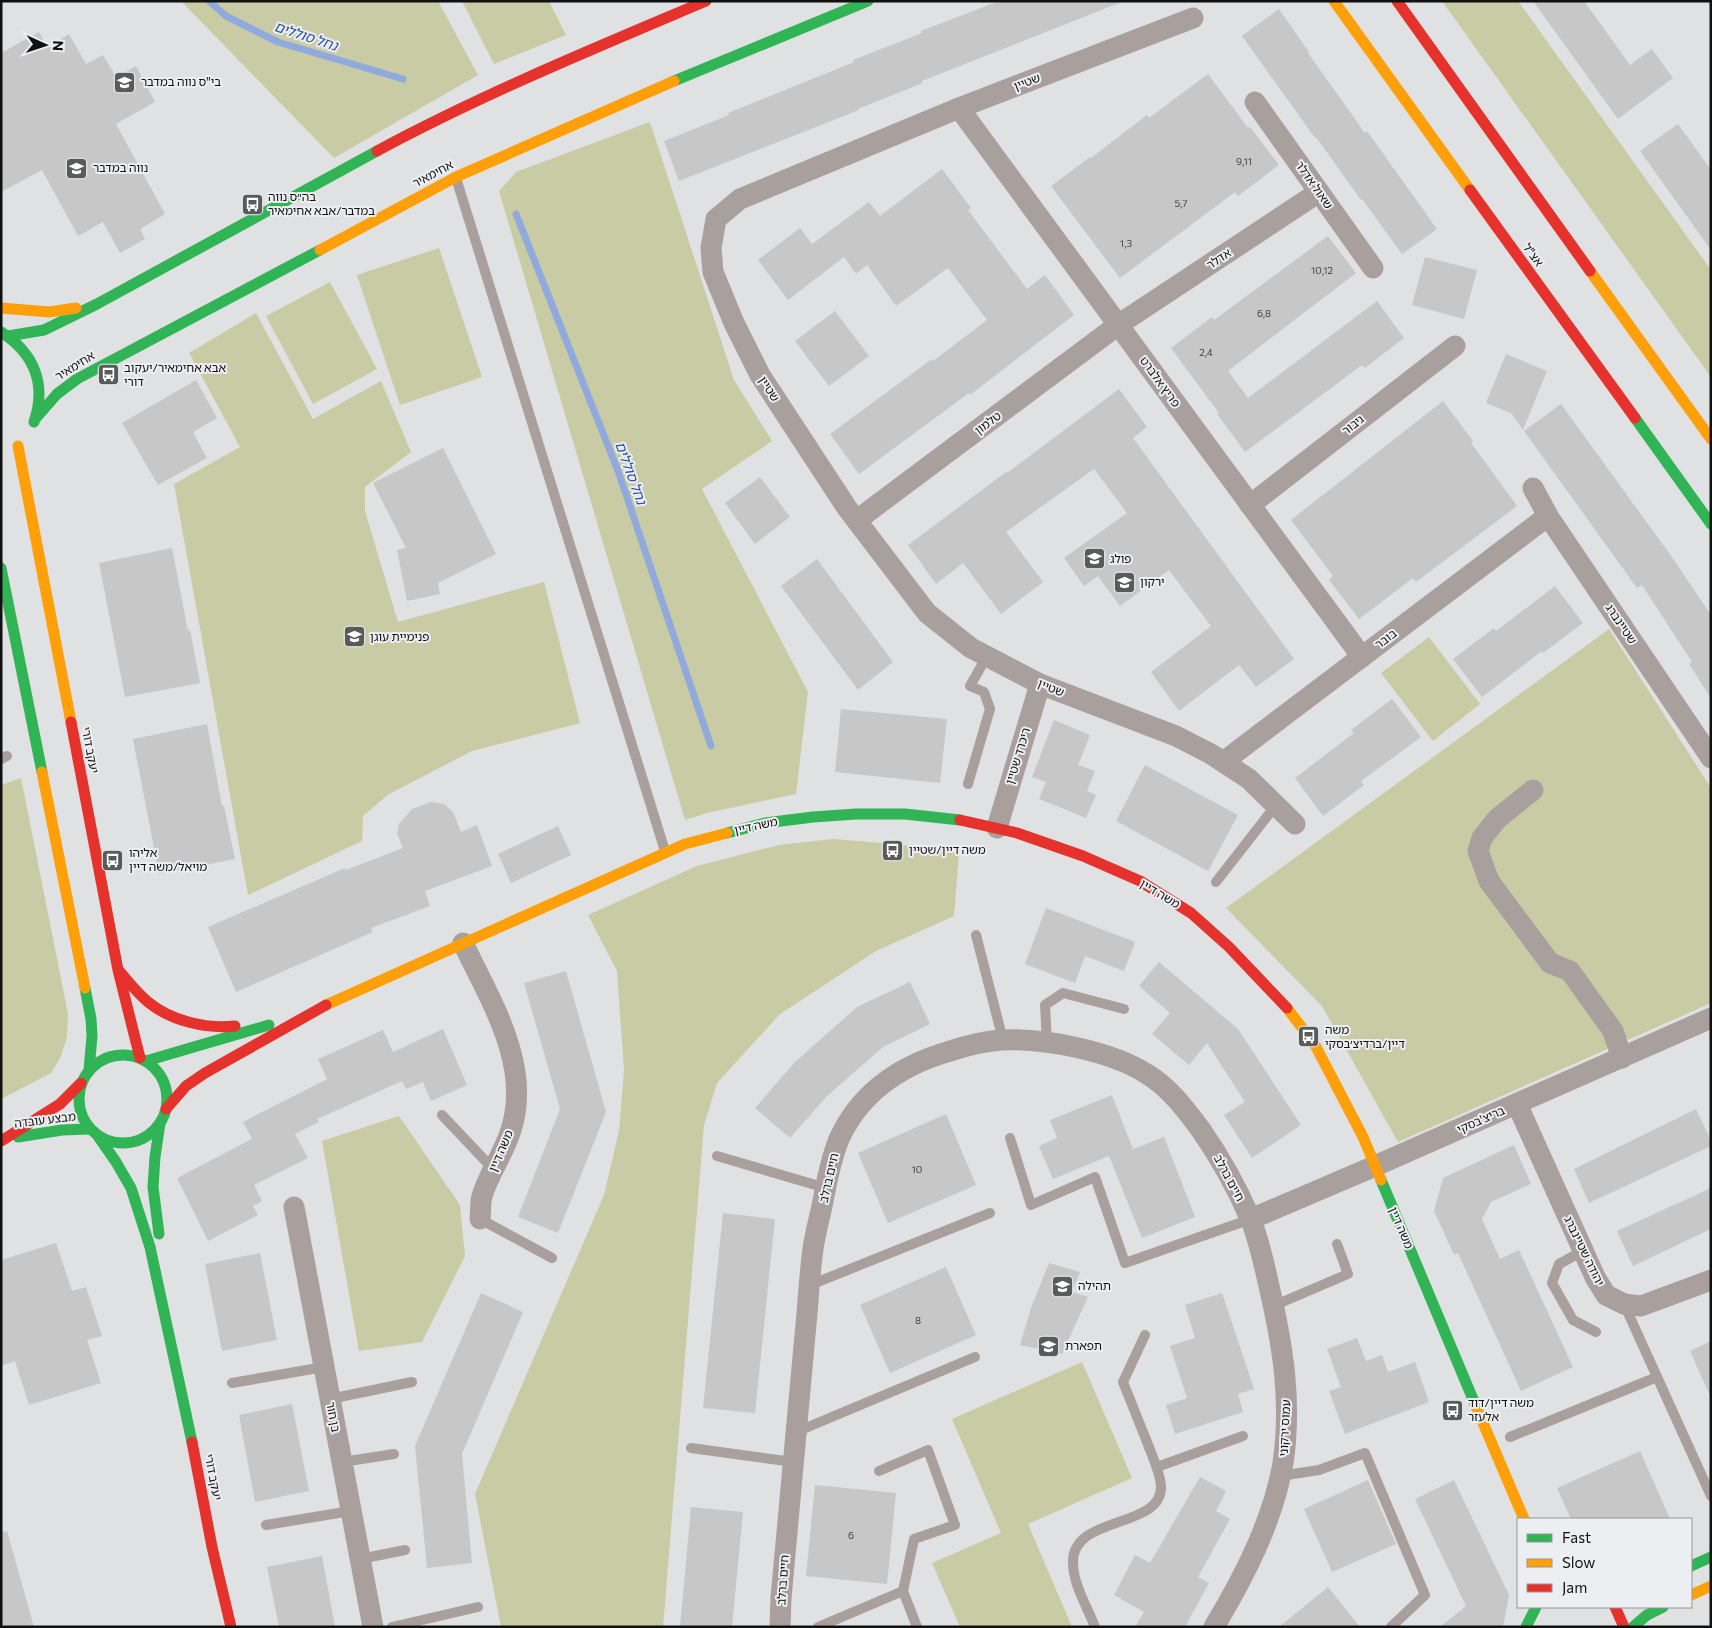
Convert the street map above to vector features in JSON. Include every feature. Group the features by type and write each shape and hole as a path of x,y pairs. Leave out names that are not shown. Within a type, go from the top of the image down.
{"street":[{"path":"5,334 44,330 97,304 429,123 584,53 706,1"},
{"name":"אחימאיר","path":"36,418 57,394 77,379 456,177 637,96 868,1"},
{"name":"אצ\"ל","path":"1334,1 1711,524"},
{"path":"1397,1 1711,439"},
{"name":"שטיין","path":"1193,18 959,108 740,199 716,219 711,248 713,272 734,324 760,375 847,508 927,612 971,648 1040,684 1176,736 1223,762 1249,778 1295,824"},
{"name":"שאול אדלר","path":"1255,102 1373,268"},
{"name":"פריץ אלברט","path":"959,108 1362,657"},
{"name":"אדלר","path":"1118,325 1319,192"},
{"path":"1,308 49,312 97,304"},
{"name":"טלמון","path":"857,520 1118,325"},
{"path":"5,334 22,348 33,364 39,381 40,400 36,418"},
{"name":"גיבור","path":"1250,505 1455,346"},
{"name":"יעקב דורי","path":"36,418 20,442 118,970 143,1059"},
{"name":"שטיינברג","path":"1534,488 1548,516 1711,758"},
{"name":"בובר","path":"1223,762 1548,516"},
{"path":"1,568 91,1019 92,1036 89,1070"},
{"name":"ריכרד שטיין","path":"997,828 1040,684"},
{"path":"1533,790 1497,819 1482,838 1478,851 1488,882 1550,963 1570,971 1613,1031 1622,1058"},
{"name":"משה דיין","path":"166,1109 186,1086 205,1073 321,1008 685,844 764,823 821,816 905,814 949,818 1017,833 1083,856 1140,882 1191,913 1229,947 1282,1001 1315,1045 1340,1091 1375,1166 1524,1518"},
{"name":"משה דיין","path":"463,943 509,1042 517,1095 512,1130 482,1197 480,1219"},
{"path":"118,970 148,1002 172,1018 225,1027 274,1023"},
{"name":"משה דיין","path":"143,1059 321,1008"},
{"name":"בריצ'בסקי","path":"1251,1219 1711,1018"},
{"name":"חיים ברלב","path":"780,1627 781,1598 813,1250 830,1165 840,1137 852,1115 874,1089 894,1074 922,1060 974,1043 1003,1040 1064,1045 1122,1062 1148,1074 1171,1094 1191,1117 1211,1145 1251,1219"},
{"path":"126,1054 143,1059 156,1069 164,1081 167,1095 166,1109 160,1123 145,1137 132,1142 117,1143 94,1133 83,1119 78,1098 81,1083 89,1070 100,1061 112,1056 126,1054"},
{"name":"מבצע עובדה","path":"2,1141 60,1104 81,1083"},
{"name":"יהודה שטיינברג","path":"1517,1104 1595,1277 1606,1295 1624,1304"},
{"name":"יעקב דורי","path":"160,1123 153,1187 170,1332"},
{"name":"מבצע עובדה","path":"2,1141 62,1130 94,1133"},
{"name":"יעקב דורי","path":"94,1133 116,1162 131,1188 150,1247 170,1332 212,1547 231,1627"},
{"name":"בן חור","path":"294,1207 373,1627"},
{"name":"עמוס ירקוני","path":"1214,1627 1234,1594 1262,1534 1276,1495 1283,1462 1287,1408 1285,1364 1263,1263 1251,1219"},
{"path":"1624,1304 1641,1306 1711,1280"},
{"path":"1692,1566 1711,1557"},
{"path":"1692,1594 1711,1586"},
{"path":"1614,1608 1624,1627"},
{"path":"1633,1627 1637,1622 1661,1608"},
{"path":"1526,1627 1534,1609"}],"lane":[{"path":"456,177 665,852"},
{"path":"968,784 990,709 984,692 970,686 987,656"},
{"path":"1216,882 1276,805"},
{"path":"976,935 1003,1040"},
{"path":"1046,1043 1045,1005 1063,993 1124,1009"},
{"path":"442,1114 494,1170"},
{"path":"1010,1138 1031,1205 1095,1177 1125,1263 1251,1219"},
{"path":"717,1156 826,1188"},
{"path":"810,1285 990,1213"},
{"path":"480,1219 552,1258"},
{"path":"1273,1306 1348,1274 1337,1244"},
{"path":"1583,1250 1559,1264 1552,1283 1573,1320 1596,1332"},
{"path":"1624,1304 1711,1496"},
{"path":"1095,1627 1075,1580 1073,1560 1077,1547 1088,1535 1146,1511 1157,1501 1161,1487 1157,1467 1122,1382 1145,1335"},
{"path":"796,1432 975,1356"},
{"path":"232,1382 324,1367"},
{"path":"1510,1437 1657,1377"},
{"path":"330,1399 412,1382"},
{"path":"1157,1467 1244,1436"},
{"path":"691,1448 793,1462"},
{"path":"879,1471 928,1450 955,1525 914,1538 903,1591 917,1627"},
{"path":"1280,1476 1319,1470 1365,1453 1424,1595 1391,1627"},
{"path":"342,1462 394,1454"},
{"path":"266,1525 351,1511"},
{"path":"360,1558 405,1550"},
{"path":"818,1627 903,1591"},
{"path":"392,1627 478,1607"}],"green space":[{"path":"181,1 438,1 478,75 334,158"},
{"path":"462,1 549,1 566,35 494,64"},
{"path":"1442,1 1518,1 1711,270 1711,377"},
{"path":"650,122 734,380 772,441 702,489 808,692 796,794 707,813 685,820 499,191 516,172"},
{"path":"439,248 482,377 400,405 357,275"},
{"path":"330,282 377,369 313,404 266,316"},
{"path":"256,313 313,419 381,381 411,452 365,487 365,511 398,622 544,582 580,723 472,751 389,794 363,816 362,841 248,895 174,484 240,447 189,353"},
{"path":"1609,629 1711,788 1711,1003 1398,1142 1322,1006 1226,908"},
{"path":"1429,637 1480,704 1433,741 1381,673"},
{"path":"21,778 68,1014 67,1037 61,1056 51,1073 1,1099 1,785"},
{"path":"833,839 894,844 959,853 954,916 876,951 780,1014 717,1083 704,1125 663,1627 501,1627 475,1494 604,1195 619,1131 624,1070 617,971 588,915 697,866 779,845"},
{"path":"399,1116 460,1205 465,1256 422,1342 359,1351 322,1141"},
{"path":"1082,1362 1132,1478 1028,1524 1072,1627 960,1627 932,1563 1001,1533 952,1419"}],"building":[{"path":"999,1 1122,2 922,81 923,83 859,110 679,181 664,141 854,62 853,60 922,33 921,31"},
{"path":"1533,1 1584,1 1630,65 1652,49 1673,78 1618,119"},
{"path":"1279,9 1365,133 1367,131 1437,229 1402,254 1315,138 1242,36"},
{"path":"39,32 47,47 69,34 86,64 103,55 116,77 136,66 155,102 116,124 165,214 140,229 145,239 120,253 103,222 78,236 42,170 1,192 1,53"},
{"path":"1208,74 1248,128 1250,127 1279,165 1238,196 1235,192 1120,278 1051,186 1147,115 1149,118"},
{"path":"1678,124 1711,170 1711,250 1640,151"},
{"path":"942,169 971,208 968,210 1027,289 1045,275 1074,315 970,395 969,393 859,474 830,434 987,320 948,268 896,306 867,265 856,274 844,257 788,300 758,260 800,228 812,244 869,202 880,216"},
{"path":"1328,236 1356,273 1228,371 1248,398 1377,301 1404,338 1365,368 1362,365 1245,452 1171,348 1212,317 1214,320"},
{"path":"1425,257 1477,270 1464,319 1412,305"},
{"path":"835,311 869,356 829,386 795,341"},
{"path":"1506,354 1547,371 1523,430 1511,413 1486,403"},
{"path":"196,380 217,418 193,432 207,458 158,485 122,423"},
{"path":"1119,389 1147,427 1133,438 1294,659 1256,687 1239,665 1179,711 1151,672 1211,626 1169,570 1120,606 1098,576 1084,586 1064,558 1127,513 1094,469 1006,532 1043,582 1001,614 963,563 936,584 908,545"},
{"path":"1443,401 1517,506 1416,582 1413,578 1359,619 1329,580 1333,576 1291,520"},
{"path":"1561,404 1674,560 1711,615 1711,698 1689,664 1692,662 1642,585 1637,588 1524,431"},
{"path":"443,448 496,554 438,583 440,594 407,601 397,550 406,548 373,483"},
{"path":"760,477 790,517 755,544 725,503"},
{"path":"172,548 200,683 125,697 99,563"},
{"path":"817,559 893,662 858,690 781,586"},
{"path":"1555,586 1583,623 1543,653 1542,651 1482,697 1453,659 1494,628 1496,631"},
{"path":"1392,699 1421,737 1361,781 1364,785 1323,816 1295,778 1354,733 1351,730"},
{"path":"841,709 947,719 940,783 835,772"},
{"path":"1054,720 1090,735 1078,765 1095,771 1087,791 1096,795 1086,818 1039,799 1046,782 1032,777"},
{"path":"207,724 222,806 224,806 235,859 159,874 133,739"},
{"path":"1145,765 1238,815 1208,871 1116,821"},
{"path":"431,802 444,804 453,812 461,832 477,825 492,866 425,891 430,906 371,928 373,932 236,992 208,927 345,868 346,870 403,848 397,833 399,824 412,809"},
{"path":"558,826 571,855 511,883 498,854"},
{"path":"1046,908 1135,942 1124,971 1085,956 1075,983 1025,964"},
{"path":"1159,962 1238,1029 1301,1125 1252,1158 1224,1115 1245,1102 1207,1043 1189,1065 1152,1034 1170,1013 1139,986"},
{"path":"566,971 606,1112 558,1233 518,1217 560,1109 524,983"},
{"path":"910,982 930,1024 883,1047 827,1096 790,1138 755,1108 794,1063 857,1007"},
{"path":"443,1029 467,1085 431,1101 423,1082 406,1089 402,1081 317,1119 319,1122 295,1134 308,1158 254,1185 262,1201 253,1206 258,1215 208,1241 177,1178 252,1139 243,1122 327,1079 318,1059 383,1030 393,1052"},
{"path":"1112,1095 1133,1149 1164,1137 1195,1217 1142,1238 1109,1156 1053,1179 1039,1146 1057,1138 1050,1120"},
{"path":"1696,1109 1711,1141 1711,1146 1589,1203 1574,1169"},
{"path":"946,1114 976,1185 888,1223 858,1153"},
{"path":"1514,1145 1531,1184 1491,1202 1482,1219 1500,1259 1519,1250 1573,1367 1521,1391 1458,1253 1454,1255 1434,1211 1443,1178"},
{"path":"1711,1188 1711,1229 1633,1266 1617,1231"},
{"path":"723,1213 775,1219 755,1413 703,1408"},
{"path":"56,1243 72,1291 86,1287 102,1336 87,1340 101,1383 29,1405 15,1361 1,1366 1,1260"},
{"path":"260,1253 277,1340 222,1351 205,1264"},
{"path":"1049,1263 1080,1272 1072,1292 1088,1297 1062,1354 1020,1345 1031,1308"},
{"path":"946,1267 976,1335 890,1373 860,1305"},
{"path":"481,1293 523,1312 462,1454 472,1563 427,1568 415,1446"},
{"path":"1222,1293 1254,1389 1238,1394 1243,1412 1175,1434 1166,1405 1187,1398 1170,1346 1195,1338 1185,1305"},
{"path":"1357,1338 1366,1361 1382,1355 1388,1372 1415,1362 1429,1402 1345,1434 1329,1391 1341,1387 1327,1349"},
{"path":"1711,1341 1711,1398 1690,1351"},
{"path":"292,1404 309,1491 255,1502 239,1415"},
{"path":"1640,1451 1670,1518 1571,1518 1557,1488"},
{"path":"1200,1477 1226,1491 1216,1511 1230,1519 1198,1577 1209,1583 1185,1627 1135,1627 1144,1612 1114,1595 1135,1555 1150,1563"},
{"path":"1368,1480 1396,1544 1332,1572 1304,1509"},
{"path":"1454,1480 1509,1595 1503,1627 1440,1627 1466,1606 1415,1499"},
{"path":"815,1485 896,1493 887,1584 806,1576"},
{"path":"691,1507 743,1512 732,1627 680,1627"},
{"path":"7,1531 34,1627 1,1627 1,1532"},
{"path":"322,1556 335,1627 279,1627 267,1567"},
{"path":"1328,1587 1360,1627 1279,1627"}],"waterway":[{"name":"נחל סוללים","path":"209,1 226,16 278,42 403,79"},
{"name":"נחל סוללים","path":"516,214 618,471 711,746"}],"traffic: fast":[{"path":"674,81 868,1"},
{"path":"8,336 44,330 97,304 377,151"},
{"path":"36,418 57,394 77,379 320,250"},
{"path":"1,332 22,350 35,371 39,395 34,422"},
{"path":"1635,418 1711,524"},
{"path":"1,568 42,772"},
{"path":"727,833 765,823 856,814 905,814 960,820"},
{"path":"85,988 92,1036 89,1070"},
{"path":"146,1061 269,1025"},
{"path":"114,1055 132,1055 148,1062 160,1074 167,1090 167,1099 167,1108 160,1124 148,1136 132,1143 114,1143 98,1136 86,1124 79,1108 79,1090 86,1074 98,1062 114,1055"},
{"path":"159,1234 153,1187 160,1123"},
{"path":"18,1137 62,1130 90,1129"},
{"path":"98,1136 131,1188 150,1247 192,1442"},
{"path":"1381,1180 1475,1404"},
{"path":"1692,1566 1711,1557"},
{"path":"1526,1627 1536,1608"},
{"path":"1633,1627 1647,1615 1661,1608"}],"traffic: slow":[{"path":"1334,1 1470,190"},
{"path":"320,250 456,177 674,81"},
{"path":"1590,271 1711,439"},
{"path":"1,308 49,312 76,308"},
{"path":"18,446 71,722"},
{"path":"42,772 85,988"},
{"path":"326,1005 685,844 727,833"},
{"path":"1287,1008 1315,1045 1363,1137 1381,1180"},
{"path":"1475,1404 1524,1518"},
{"path":"1692,1595 1711,1586"}],"traffic: jam":[{"path":"377,151 498,91 706,1"},
{"path":"1397,1 1590,271"},
{"path":"1470,190 1635,418"},
{"path":"71,722 118,970 140,1058"},
{"path":"960,820 1017,833 1083,856 1140,881 1191,913 1229,947 1287,1008"},
{"path":"119,971 136,991 157,1009 167,1014 201,1025 235,1026"},
{"path":"166,1109 186,1086 205,1073 326,1005"},
{"path":"1,1141 60,1104 81,1083"},
{"path":"192,1442 212,1547 231,1627"},
{"path":"1615,1608 1624,1627"}],"place":[{"name":"בי\"ס נווה במדבר","path":"125,82"},
{"name":"נווה במדבר","path":"77,168"},
{"name":"בה״ס נווה במדבר/אבא אחימאיר","path":"252,204"},
{"name":"אבא אחימאיר/יעקוב דורי","path":"108,375"},
{"name":"פולג","path":"1094,559"},
{"name":"ירקון","path":"1124,582"},
{"name":"פנימיית עוגן","path":"354,637"},
{"name":"משה דיין/שטיין","path":"893,850"},
{"name":"אליהו מויאל/משה דיין","path":"113,860"},
{"name":"משה דיין/ברדיצ׳בסקי","path":"1309,1037"},
{"name":"תהילה","path":"1062,1286"},
{"name":"תפארת","path":"1049,1346"},
{"name":"משה דיין/דוד אלעזר","path":"1452,1410"}]}
